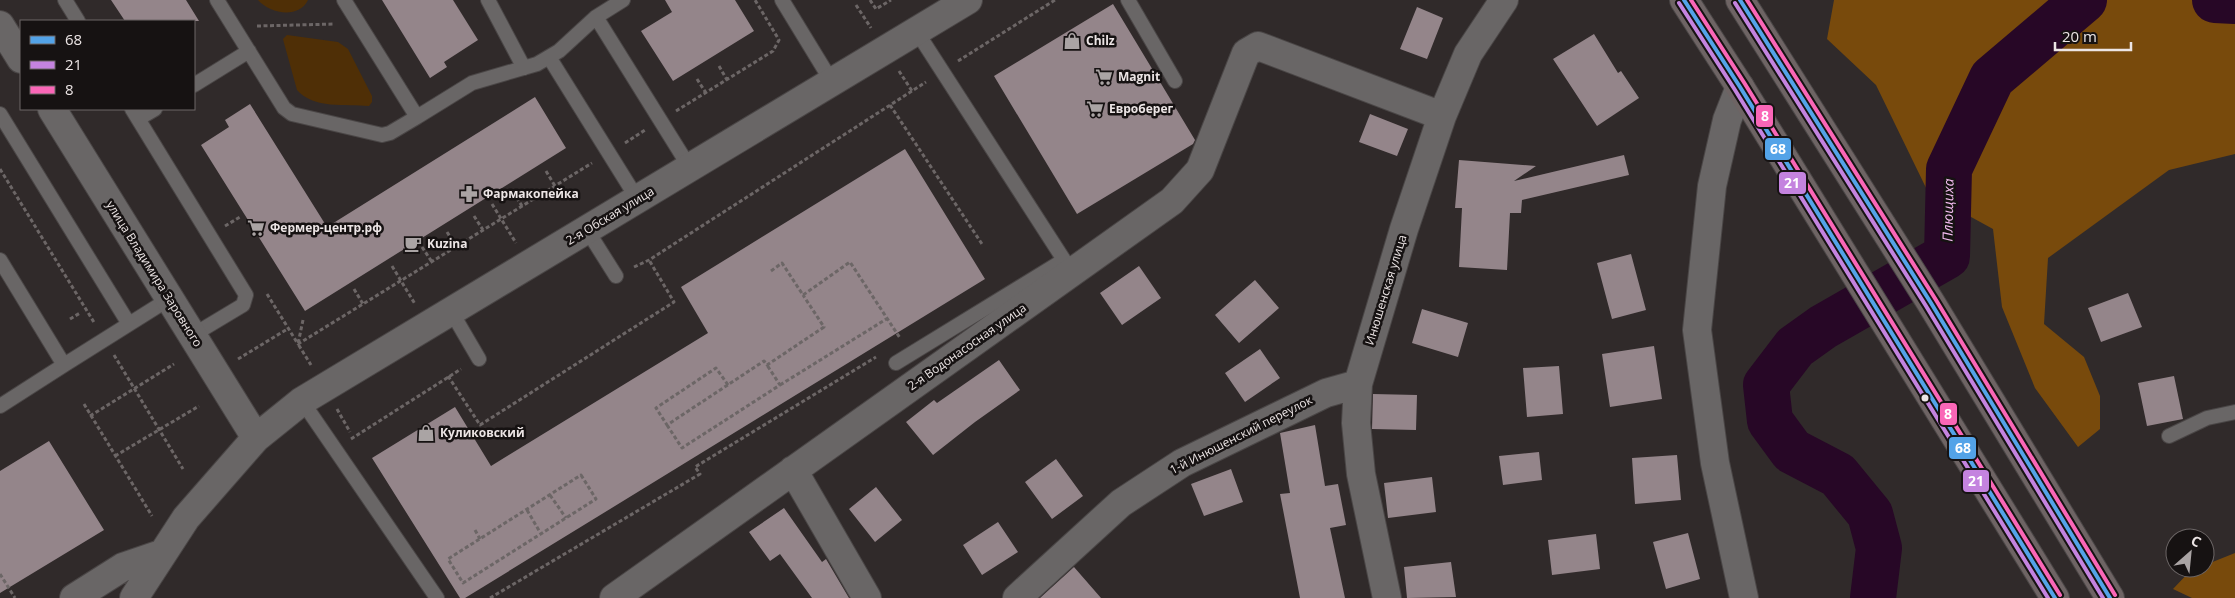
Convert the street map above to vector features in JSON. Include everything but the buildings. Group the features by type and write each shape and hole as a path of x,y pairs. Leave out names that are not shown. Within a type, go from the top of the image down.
{"highway":[{"path":"1684,0 1740,87 2055,598"},
{"path":"1740,0 1931,304 2110,598"}],"street":[{"name":"2-я Обская улица","path":"134,598 186,518 256,438 313,394 968,0"},
{"name":"Инюшенская улица","path":"1388,598 1361,474 1356,422 1358,384 1404,230 1442,116 1468,54 1504,0"},
{"path":"0,25 20,57"},
{"name":"2-я Водонасосная улица","path":"614,598 1172,201 1200,170 1246,54 1258,46 1442,116"},
{"path":"1740,87 1727,120 1712,186 1697,330 1715,463 1744,598"},
{"name":"улица Владимира Заровного","path":"53,110 256,438"},
{"name":"1-й Инюшенский переулок","path":"1017,598 1121,503 1182,463 1326,393 1358,384"},
{"path":"793,470 867,598"},
{"path":"74,598 123,567 161,554"}],"lane":[{"path":"66,0 77,20"},
{"path":"217,0 284,108 292,114 382,135 390,133 472,83 537,64 559,51 596,17 623,0"},
{"path":"344,0 417,117"},
{"path":"488,0 524,68"},
{"path":"782,0 832,82"},
{"path":"1128,0 1174,81"},
{"path":"596,17 690,168"},
{"path":"896,363 1064,260 917,32"},
{"path":"195,84 249,51"},
{"path":"549,57 638,200"},
{"path":"151,110 135,114 246,295 243,305 192,335"},
{"path":"0,114 129,324"},
{"path":"587,230 616,276"},
{"path":"0,260 64,365"},
{"path":"0,406 169,299"},
{"path":"451,311 480,359"},
{"path":"313,394 336,449 437,598"},
{"path":"2169,436 2207,418 2235,412"}],"path":[{"path":"298,344 773,51 779,40 755,0"},
{"path":"870,0 876,9 891,0"},
{"path":"616,276 649,260 1055,0"},
{"path":"234,26 358,23"},
{"path":"719,66 727,80"},
{"path":"697,79 706,93"},
{"path":"890,105 982,244"},
{"path":"0,169 183,469"},
{"path":"546,171 555,186"},
{"path":"513,192 522,206"},
{"path":"492,204 529,264"},
{"path":"474,216 482,230"},
{"path":"225,227 240,217"},
{"path":"220,218 230,234"},
{"path":"447,232 456,246"},
{"path":"422,247 432,262"},
{"path":"448,376 480,425 674,302 649,260"},
{"path":"803,294 850,262 900,336"},
{"path":"767,365 824,327 782,263 771,271"},
{"path":"392,266 428,325"},
{"path":"264,289 298,344 313,394 359,446"},
{"path":"354,289 363,304"},
{"path":"70,319 80,313"},
{"path":"728,385 716,368 656,408 682,448 888,318"},
{"path":"298,344 304,320"},
{"path":"490,598 700,474 695,467 880,355"},
{"path":"336,449 448,376 480,359"},
{"path":"668,425 764,361 780,385"},
{"path":"90,416 174,364"},
{"path":"84,404 152,516"},
{"path":"115,456 199,406"},
{"path":"581,476 596,499 463,583 448,559 527,510 581,476"},
{"path":"550,495 566,518"},
{"path":"527,510 541,534"},
{"path":"475,530 480,539"},
{"path":"0,574 15,598"}],"shaded area":[{"path":"258,0 308,0 298,10 284,12 270,9"},
{"path":"1834,0 2235,0 2235,154 2169,170 2048,258 2044,324 2084,357 2100,396 2100,429 2078,447 2035,388 2002,307 1993,229 1929,194 1876,85 1827,39"},
{"path":"287,35 338,42 348,49 372,96 372,102 369,106 321,103 304,96 297,90 283,39"},
{"path":"2235,553 2235,598 2192,598 2173,589 2183,578 2215,578 2215,561"}],"waterway":[{"name":"Плющиха","path":"1873,598 1879,548 1870,514 1838,475 1792,451 1770,421 1766,385 1795,347 1823,327 1947,256 1949,169 1992,78 2084,0"},
{"name":"Плющиха","path":"2215,0 2235,1"}],"transit line":[{"name":"68","path":"1684,0 1740,87 2055,598"},
{"name":"8","path":"1691,0 1745,84 2060,595"},
{"name":"68","path":"1740,0 1931,303 2110,598"},
{"name":"8","path":"1747,0 1936,300 2115,595"},
{"name":"21","path":"1679,3 1735,90 2048,598"},
{"name":"21","path":"1735,3 1926,306 2103,598"}],"place":[{"name":"Chilz","path":"1072,41"},
{"name":"Magnit","path":"1104,77"},
{"name":"Евроберег","path":"1095,109"},
{"name":"Фармакопейка","path":"469,194"},
{"name":"Фермер-центр.рф","path":"256,228"},
{"name":"Kuzina","path":"413,244"},
{"name":"Куликовский","path":"426,433"}]}
